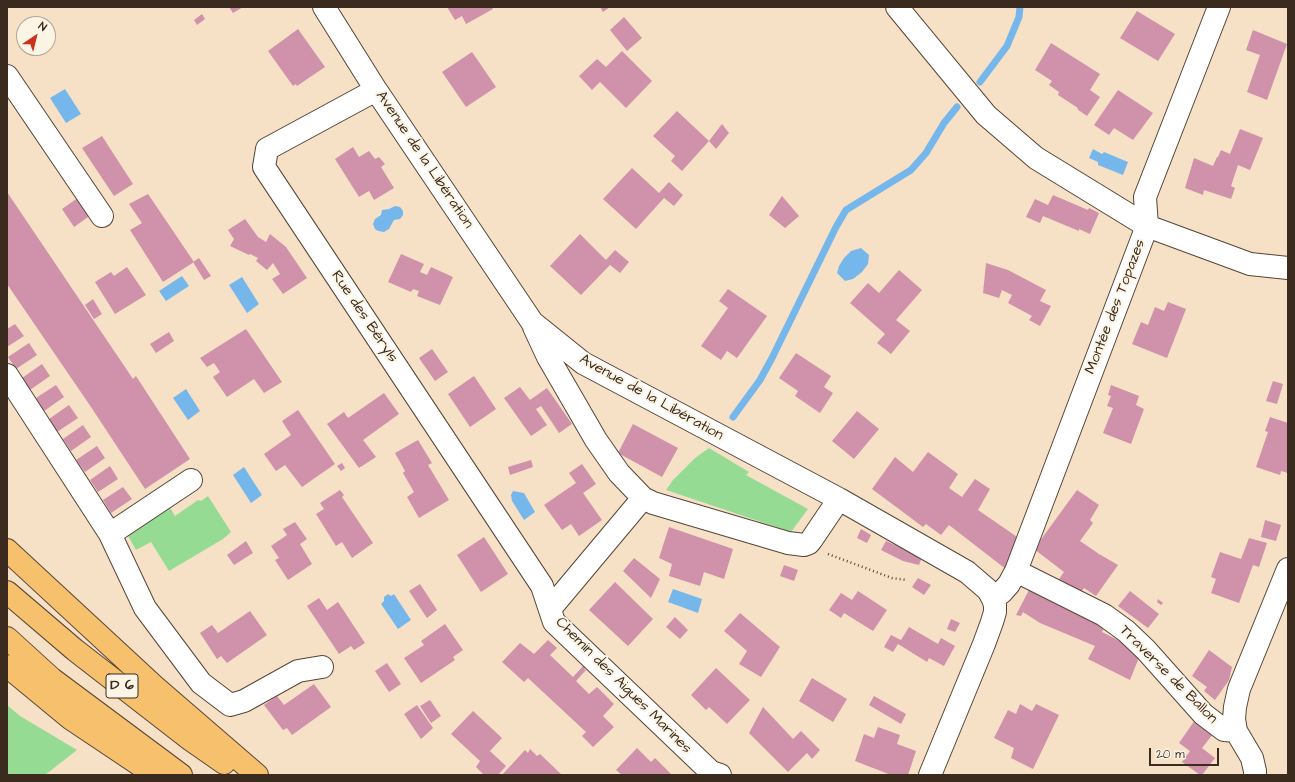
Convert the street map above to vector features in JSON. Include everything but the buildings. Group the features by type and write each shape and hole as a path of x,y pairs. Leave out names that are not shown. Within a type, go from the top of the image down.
{"highway":[{"path":"7,550 154,686 256,775"},
{"name":"D 6","path":"7,592 75,650 190,740 242,775"},
{"name":"D 6","path":"7,638 52,679 181,775"},
{"path":"7,666 70,718 155,775"}],"street":[{"name":"Avenue de la Libération","path":"324,7 376,90 532,322 583,363 839,499 968,572 988,590 993,599"},
{"path":"897,7 986,115 1036,158 1147,226 1250,264 1288,268"},
{"name":"Montée des Topazes","path":"993,599 1009,584 1016,571 1147,226 1145,197 1219,7"},
{"path":"7,76 102,216"},
{"name":"Rue des Béryls","path":"376,90 267,149 264,167 542,586"},
{"path":"532,322 548,357 596,440 619,473 643,498 788,543 804,545 809,543 839,499"},
{"path":"7,375 110,534 146,608 201,683 230,705 244,701 298,671 322,668"},
{"path":"110,534 190,480"},
{"path":"550,609 643,498"},
{"path":"1255,775 1252,758 1236,731 1234,719 1239,689 1288,569"},
{"name":"Traverse de Ballon","path":"1016,571 1104,615 1126,631 1146,650 1203,714 1224,730 1236,731"},
{"name":"Chemin des Aigues Marines","path":"542,586 554,622 711,772 720,775"},
{"path":"930,775 989,630 995,612 993,599"}],"path":[{"path":"804,545 892,578 907,580"}],"green space":[{"path":"709,448 749,472 746,475 808,509 791,532 666,490 673,480 695,458"},
{"path":"208,496 231,532 223,539 169,571 151,542 136,550 127,534 169,506 175,516 198,500 201,501"},
{"path":"7,705 20,716 77,750 45,775 7,775"}],"water":[{"path":"65,89 81,114 66,123 50,98"},
{"path":"1093,149 1102,154 1104,152 1128,162 1123,175 1098,165 1098,162 1089,158"},
{"path":"395,206 400,207 403,211 403,215 400,219 394,220 389,229 384,232 375,229 373,224 375,219 381,215 382,210"},
{"path":"861,248 869,255 868,264 862,272 853,279 845,281 837,273 839,266 851,251"},
{"path":"182,276 189,286 166,301 159,291"},
{"path":"242,277 259,304 247,313 229,285"},
{"path":"186,389 200,411 188,420 173,398"},
{"path":"244,467 262,495 251,503 233,475"},
{"path":"513,491 524,493 535,512 524,520 512,501 511,495"},
{"path":"673,589 702,599 698,613 668,602"},
{"path":"388,594 391,596 394,594 411,620 398,629 381,604 384,601 384,597"}],"waterway":[{"path":"980,82 1007,46 1019,17 1020,7"},
{"path":"733,417 760,380 836,227 846,210 911,170 926,153 944,123 957,107"}]}
